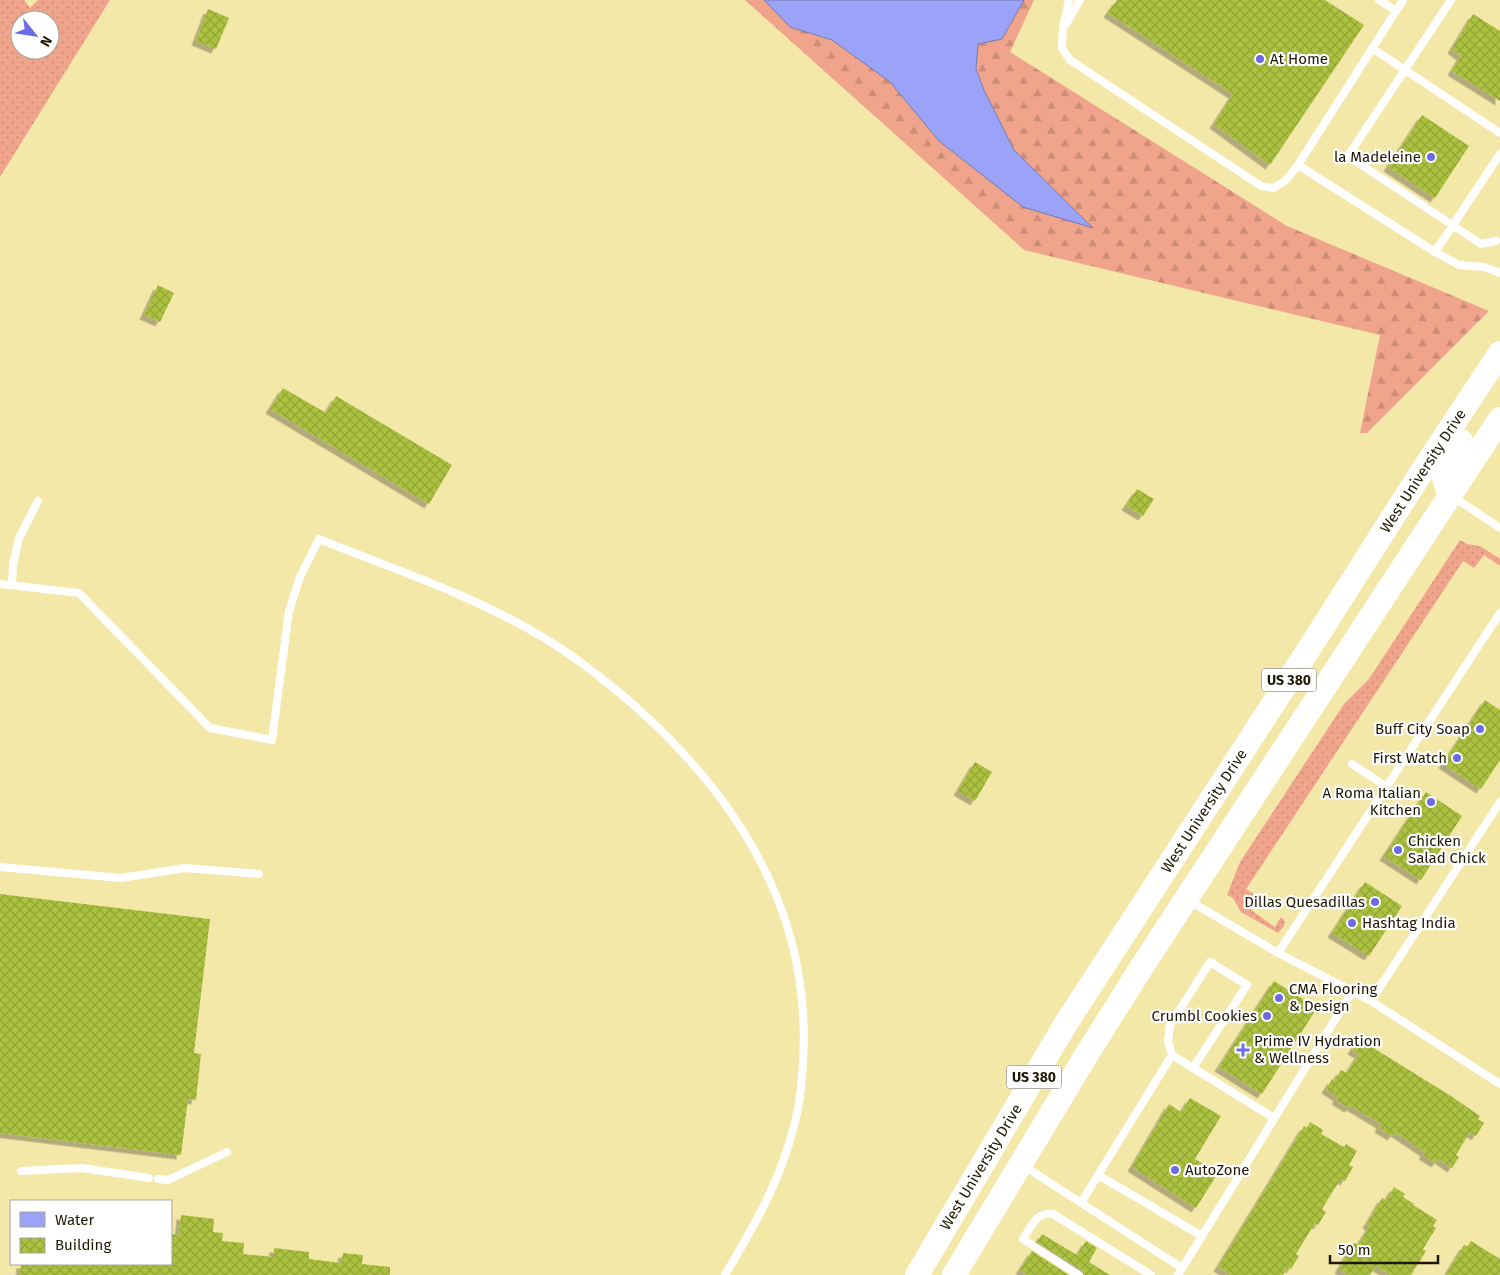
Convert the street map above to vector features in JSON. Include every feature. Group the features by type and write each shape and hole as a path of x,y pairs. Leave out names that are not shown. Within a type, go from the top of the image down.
{"highway":[{"name":"West University Drive","path":"917,1275 1065,1025 1500,353"},
{"path":"1450,495 1443,477 1445,465 1500,383"},
{"name":"US 380","path":"954,1275 1087,1054 1186,899 1500,419"},
{"path":"1419,476 1450,495"},
{"path":"1186,899 1178,873 1179,861 1275,714 1280,694"},
{"path":"1158,882 1186,899"}],"lane":[{"path":"1068,0 1063,27 1062,48 1070,60 1261,186 1274,188 1286,180 1298,165 1403,0"},
{"path":"1063,27 1080,0"},
{"path":"1379,0 1396,11"},
{"path":"1451,0 1348,156 1481,244 1496,241"},
{"path":"1372,48 1500,133"},
{"path":"1435,252 1500,154"},
{"path":"1298,165 1435,252 1459,265 1484,267 1500,273"},
{"path":"1450,495 1500,528"},
{"path":"12,586 13,565 19,538 38,501"},
{"path":"0,584 79,593 210,728 272,740 289,611 300,577 319,538 454,592 529,629 560,648 604,680 661,730 694,765 721,800 763,865 786,922 799,973 804,1023 800,1092 795,1124 769,1197 725,1275"},
{"path":"1278,953 1500,614"},
{"path":"1352,764 1387,787"},
{"path":"1371,1001 1500,802"},
{"path":"0,867 121,878 185,868 258,874"},
{"path":"1186,899 1278,953 1371,1001 1500,1084"},
{"path":"1193,1068 1247,985 1210,962 1170,1025 1168,1041 1172,1055 1193,1068 1274,1118"},
{"path":"1178,1275 1352,992"},
{"path":"1081,1202 1172,1055"},
{"path":"158,1179 168,1180 227,1152"},
{"path":"1021,1164 1182,1268"},
{"path":"21,1170 82,1168 149,1178"},
{"path":"1098,1175 1202,1236"},
{"path":"1079,1275 1023,1239 1037,1216 1046,1213 1054,1214 1151,1275"}],"green space":[{"path":"0,0 24,0 30,8 38,0 110,0 0,177"},
{"path":"745,0 764,0 790,27 832,40 890,82 939,141 1092,227 1014,150 984,90 976,68 978,44 1002,39 1024,0 1034,0 1010,52 1287,226 1489,311 1367,433 1360,433 1380,335 1024,250"},
{"path":"1460,540 1467,544 1480,546 1500,559 1500,566 1484,555 1474,568 1463,561 1246,889 1258,897 1251,910 1275,927 1281,917 1285,921 1284,926 1278,933 1241,912 1233,898 1227,895 1240,862 1344,704 1369,679"}],"water":[{"path":"764,0 1024,0 1002,39 978,44 976,69 984,90 1014,150 1093,228 1023,207 939,141 890,82 832,40 790,27"}],"building":[{"name":"At Home","path":"1117,0 1325,0 1364,25 1270,165 1214,124 1233,94 1108,13"},
{"path":"208,9 229,18 216,49 196,41"},
{"path":"1473,14 1500,31 1500,101 1452,71 1461,56 1452,49"},
{"path":"1422,115 1469,146 1435,198 1388,167"},
{"path":"158,285 174,293 160,322 144,315"},
{"path":"283,388 326,413 336,396 452,465 429,504 270,409"},
{"path":"1137,489 1154,499 1143,516 1126,506"},
{"path":"1485,700 1500,710 1500,760 1481,789 1443,764"},
{"path":"975,762 992,772 975,801 958,791"},
{"path":"1426,792 1462,816 1421,880 1384,856"},
{"path":"1365,882 1402,906 1369,956 1332,933"},
{"path":"0,894 210,919 194,1053 201,1054 196,1100 188,1099 181,1155 0,1133"},
{"path":"1274,981 1317,1008 1262,1094 1219,1067"},
{"path":"1360,1037 1376,1047 1375,1049 1480,1116 1478,1119 1484,1123 1476,1136 1470,1132 1456,1155 1459,1157 1452,1168 1439,1159 1436,1163 1423,1155 1425,1152 1395,1132 1392,1136 1379,1128 1381,1124 1351,1106 1349,1108 1336,1100 1338,1097 1326,1089 1341,1070 1347,1073 1359,1054 1352,1050"},
{"path":"1190,1098 1221,1116 1195,1159 1218,1173 1196,1208 1132,1167 1169,1104 1181,1112"},
{"path":"1310,1122 1323,1130 1321,1134 1344,1147 1346,1144 1357,1151 1349,1165 1353,1167 1345,1181 1341,1179 1322,1209 1326,1212 1318,1225 1315,1223 1296,1254 1299,1256 1291,1269 1288,1267 1283,1275 1231,1275 1218,1267 1304,1126 1307,1128"},
{"path":"1394,1187 1405,1194 1403,1197 1413,1205 1437,1220 1433,1226 1436,1228 1423,1249 1426,1251 1411,1275 1391,1275 1376,1266 1370,1275 1349,1275 1339,1269 1354,1243 1358,1245 1370,1226 1367,1224 1382,1198 1386,1200"},
{"path":"181,1215 214,1219 213,1232 223,1233 222,1241 244,1243 243,1254 273,1257 274,1248 309,1252 309,1259 341,1263 343,1253 363,1255 362,1264 390,1267 390,1275 20,1275 21,1265 172,1265 172,1234 179,1235"},
{"path":"1042,1234 1077,1255 1086,1241 1097,1248 1089,1262 1110,1275 1085,1275 1082,1270 1037,1242"},
{"path":"1471,1241 1500,1259 1500,1275 1446,1275 1464,1245 1467,1247"},
{"path":"1032,1251 1069,1275 1028,1275 1020,1270"}],"place":[{"name":"At Home","path":"1260,59"},
{"name":"la Madeleine","path":"1431,157"},
{"name":"Buff City Soap","path":"1480,729"},
{"name":"First Watch","path":"1457,758"},
{"name":"A Roma Italian Kitchen","path":"1431,802"},
{"name":"Chicken Salad Chick","path":"1398,850"},
{"name":"Dillas Quesadillas","path":"1375,902"},
{"name":"Hashtag India","path":"1352,923"},
{"name":"CMA Flooring & Design","path":"1279,998"},
{"name":"Crumbl Cookies","path":"1267,1016"},
{"name":"Prime IV Hydration & Wellness","path":"1243,1050"},
{"name":"AutoZone","path":"1175,1170"}]}
